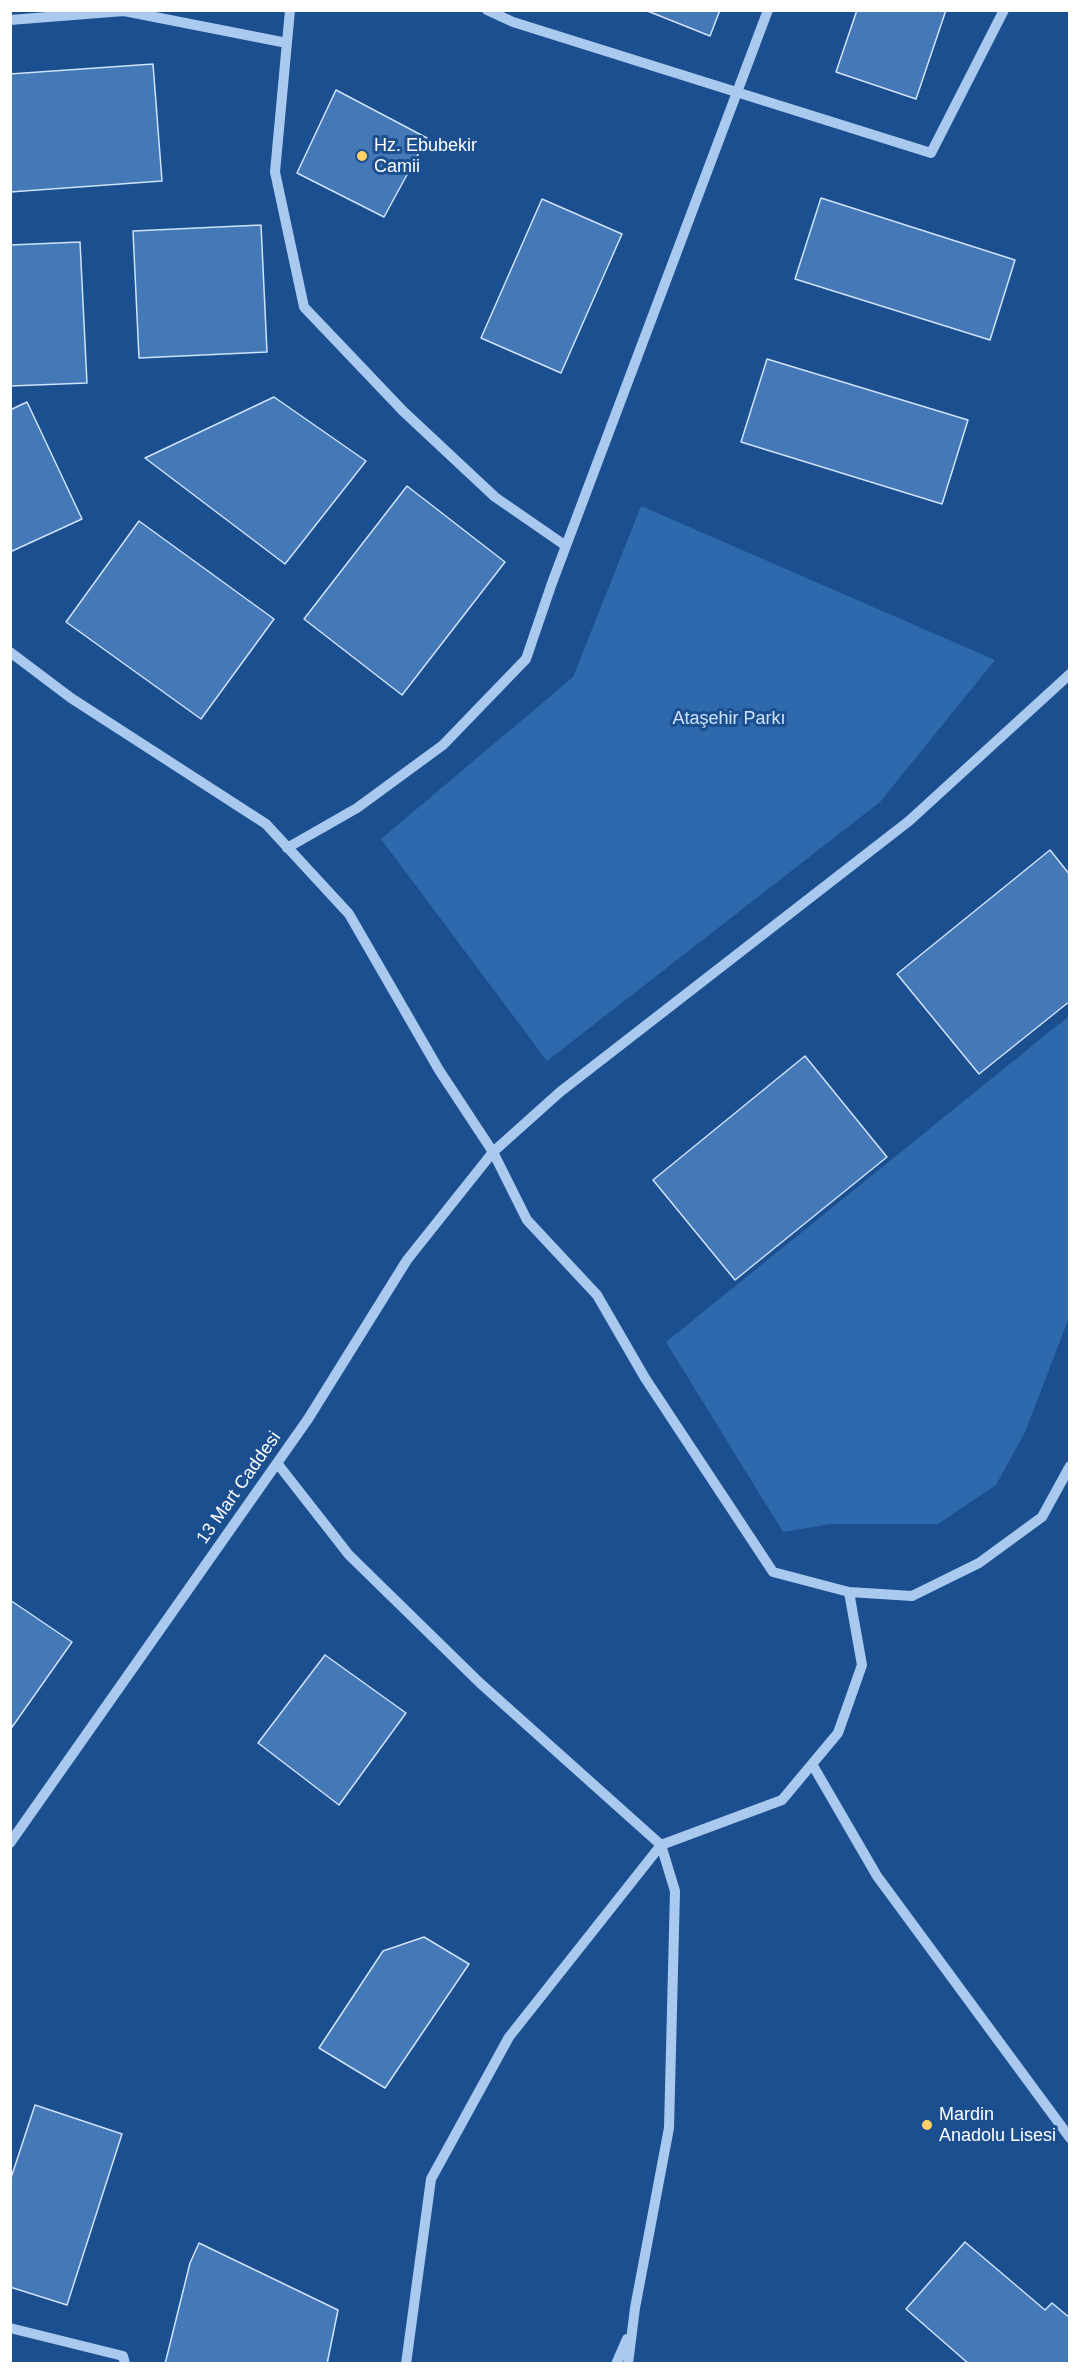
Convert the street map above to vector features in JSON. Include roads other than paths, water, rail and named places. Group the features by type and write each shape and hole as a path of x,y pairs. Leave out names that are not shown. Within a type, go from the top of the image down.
{"street":[{"path":"290,10 275,172 304,307 403,411 495,497 566,546"},
{"path":"487,10 513,22 931,153 1004,10"},
{"path":"287,848 357,808 443,745 526,659 566,546 768,10"},
{"path":"10,20 124,11 287,43"},
{"path":"10,652 71,698 266,824 349,914 439,1070 494,1152 527,1220 597,1295 645,1378 773,1572 849,1592 912,1596 978,1563 1042,1516 1070,1466"},
{"name":"13 Mart Caddesi","path":"10,1843 308,1419 407,1260 494,1152 560,1092 909,821 1070,674"},
{"path":"278,1463 357,1563 480,1683 662,1845 675,1891 669,2128 632,2330 628,2364"},
{"path":"406,2364 431,2179 509,2037 662,1845 782,1800 838,1733 862,1665 849,1592"},
{"path":"812,1764 877,1876 1070,2138"},
{"path":"10,2328 123,2356 125,2364"},
{"path":"616,2364 632,2330"}],"place":[{"name":"Hz. Ebubekir Camii","path":"362,156"},
{"name":"Mardin Anadolu Lisesi","path":"927,2125"}],"park label":[{"name":"Ataşehir Parkı","path":"729,719"}]}
